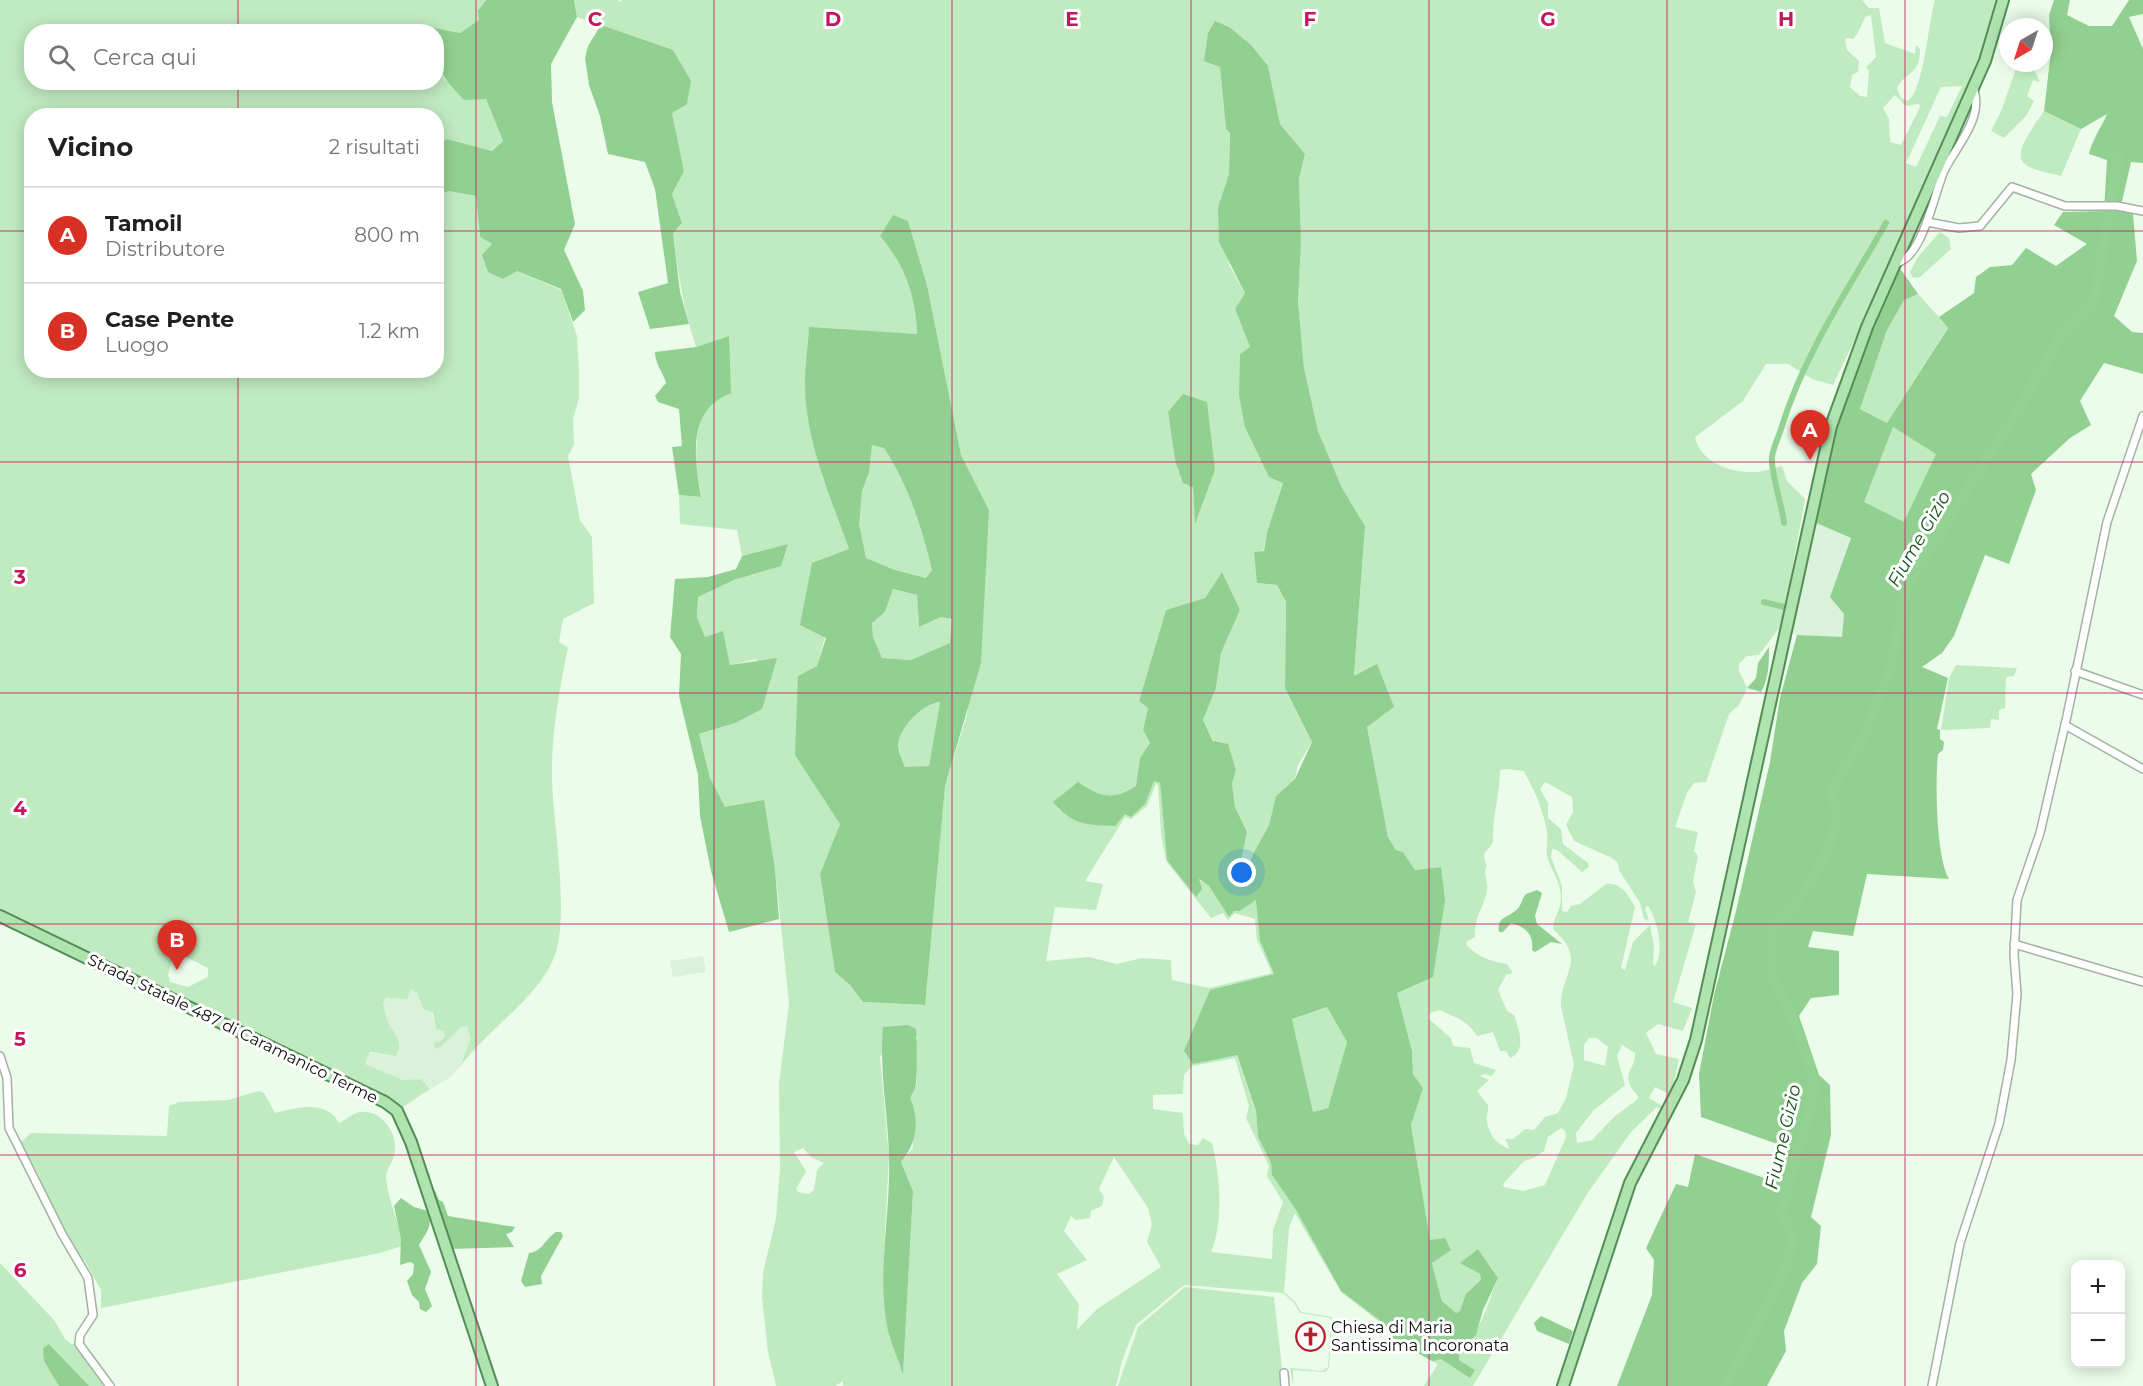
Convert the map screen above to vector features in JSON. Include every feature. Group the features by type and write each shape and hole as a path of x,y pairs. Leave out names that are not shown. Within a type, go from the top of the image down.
{"main road":[{"path":"1563,1386 1630,1183 1683,1080 1696,1040 1783,629 1831,426 1867,327 1941,170 1995,32 2003,0"},
{"name":"Strada Statale 487 di Caramanico Terme","path":"0,916 375,1097 397,1111 411,1142 492,1386"}],"street":[{"path":"1896,263 1908,257 1927,222 1941,170"},
{"path":"1927,222 1959,228 1980,226 2012,187 2065,206 2107,205 2143,211"},
{"path":"1932,1386 1960,1243 1999,1124 2004,1101 2016,1017 2014,944 2017,900 2040,833 2065,726 2075,671 2085,636 2107,522 2143,416"},
{"path":"2075,671 2143,695"},
{"path":"2065,726 2143,769"},
{"path":"2014,944 2143,982"},
{"path":"0,1056 7,1078 9,1128 62,1234 88,1278 93,1315 78,1344 110,1386"},
{"path":"1284,1373 1285,1386"}],"shaded area":[{"path":"1814,522 1851,538 1830,596 1844,614 1842,637 1797,635 1789,632"},
{"path":"703,956 706,972 673,977 670,961"},
{"path":"411,989 417,993 424,1009 432,1013 436,1029 444,1031 445,1036 441,1041 434,1043 435,1049 441,1047 461,1027 466,1027 470,1031 471,1038 460,1067 452,1076 431,1089 421,1079 403,1080 365,1064 370,1053 396,1056 400,1043 389,1025 383,1004 387,998 407,999"}],"green space":[{"path":"0,0 486,0 479,20 460,33 444,30 444,24 24,24 24,90 444,90 444,78 486,99 503,141 492,151 447,139 444,141 444,108 24,108 24,378 444,378 444,193 449,191 476,196 480,237 492,244 517,271 561,290 577,336 579,398 573,419 574,445 568,456 580,520 592,537 594,603 563,619 559,642 568,648 553,746 553,798 561,897 558,943 553,960 535,989 483,1040 460,1067 471,1038 467,1027 461,1027 441,1047 435,1049 434,1043 441,1041 445,1036 444,1031 436,1029 433,1013 424,1009 417,993 411,989 407,999 386,998 383,1004 388,1022 398,1039 399,1051 396,1056 370,1052 365,1064 403,1080 421,1079 430,1089 397,1111 0,916","holes":["178,953 208,968 208,977 188,987 170,982 168,975 174,954"]},
{"path":"486,0 574,0 577,17 551,64 552,102 575,224 564,250 583,291 585,310 573,322 561,289 517,271 503,279 488,272 482,255 492,244 480,237 476,196 449,191 444,193 444,141 447,139 492,151 503,141 486,99 464,100 444,76 444,30 460,33 479,20 478,11"},
{"path":"574,0 619,0 619,2 623,0 1862,0 1869,8 1879,8 1885,43 1915,54 1916,45 1920,49 1918,64 1897,89 1901,98 1907,101 1913,96 1921,72 1935,0 1998,0 1984,49 1885,276 1833,385 1812,379 1788,364 1766,364 1743,401 1695,437 1703,453 1726,468 1754,472 1782,466 1787,481 1805,499 1782,624 1759,655 1747,656 1739,664 1739,671 1747,688 1739,705 1729,714 1706,782 1694,783 1687,793 1675,827 1698,832 1694,851 1698,856 1693,882 1696,892 1688,922 1696,924 1673,1002 1692,1008 1683,1031 1658,1024 1646,1033 1656,1054 1679,1059 1671,1095 1655,1087 1649,1098 1664,1107 1623,1187 1557,1386 1622,1186 1661,1110 1657,1107 1631,1132 1587,1194 1473,1386 1424,1386 1438,1364 1393,1340 1382,1324 1341,1292 1295,1213 1289,1228 1284,1292 1295,1302 1301,1312 1332,1317 1329,1368 1325,1372 1293,1370 1293,1386 1290,1368 1322,1371 1328,1367 1331,1318 1300,1313 1294,1303 1283,1293 1184,1285 1136,1325 1122,1361 1116,1386 843,1386 843,1381 835,1386 776,1386 768,1352 762,1297 763,1273 776,1218 780,1168 779,1084 789,1003 775,869 725,808 710,778 699,734 735,723 757,659 730,665 723,632 705,638 697,617 698,597 734,580 781,566 788,544 742,556 737,530 680,524 679,495 701,497 696,462 697,436 702,416 717,399 729,336 696,347 691,332 673,232 682,223 672,194 684,171 672,113 641,40 577,17","holes":["1871,15 1876,57 1866,67 1869,71 1867,97 1860,96 1850,87 1852,75 1858,72 1859,61 1847,50 1845,38 1853,39 1865,17","1268,66 1280,124 1305,154 1299,179 1301,243 1298,302 1304,368 1318,431 1342,488 1365,526 1354,677 1367,727 1388,837 1396,850 1403,852 1415,870 1441,867 1397,993 1412,1051 1413,1074 1423,1088 1411,1125 1430,1241 1445,1238 1432,1262 1442,1301 1456,1313 1460,1311 1481,1280 1480,1274 1461,1263 1478,1249 1498,1278 1479,1326 1474,1335 1460,1349 1459,1360 1475,1370 1393,1339 1382,1322 1341,1291 1296,1210 1272,1175 1271,1163 1258,1137 1256,1112 1236,1054 1193,1064 1210,990 1274,974 1260,941 1257,899 1240,911 1234,911 1229,917 1209,886 1167,860 1160,783 1154,780 1125,814 1078,782 1093,791 1107,795 1120,794 1136,786 1140,758 1150,743 1143,730 1148,708 1139,701 1166,610 1205,598 1222,572 1240,610 1221,653 1216,688 1203,720 1214,741 1236,770 1232,784 1235,807 1247,832 1237,879 1244,883 1253,854 1269,825 1276,796 1295,779 1298,765 1312,742 1285,688 1286,602 1277,585 1257,583 1267,532 1283,482 1250,347 1235,309 1245,293 1229,265 1218,207 1229,174 1230,132 1226,129 1220,67","1962,86 1947,117 1940,116 1916,167 1906,163 1941,87","1895,95 1906,106 1919,104 1920,107 1901,145 1890,142 1889,119 1883,108","908,221 927,285 961,455 989,510 967,715 945,786 924,1005 863,1002 850,985 835,972 820,874 840,824 798,677 817,666 849,549 823,479 808,417 805,384 809,328 917,334 912,294 897,258 880,236","1183,394 1215,470 1195,522 1193,487 1175,460 1168,413","1500,770 1524,771 1538,801 1547,832 1547,855 1557,879 1561,898 1553,929 1563,940 1571,958 1561,1006 1574,1065 1566,1098 1558,1113 1545,1117 1534,1130 1525,1129 1513,1139 1505,1139 1510,1149 1501,1145 1491,1134 1487,1118 1488,1105 1477,1091 1489,1080 1480,1076 1484,1074 1492,1076 1496,1070 1474,1063 1470,1048 1453,1046 1451,1038 1429,1019 1430,1013 1439,1010 1465,1023 1477,1036 1493,1032 1500,1051 1506,1051 1510,1058 1520,1045 1514,1015 1507,1011 1498,990 1506,975 1513,973 1507,964 1481,956 1467,946 1466,942 1475,937 1476,923 1486,896 1487,866 1484,854 1493,841","1545,782 1572,797 1573,812 1566,825 1574,841 1618,863 1619,870 1640,903 1644,919 1649,921 1645,908 1648,906 1659,935 1658,960 1655,966 1650,925 1633,942 1625,970 1621,968 1635,907 1620,887 1606,884 1580,904 1571,906 1567,912 1562,911 1562,886 1551,857 1552,849 1557,850 1582,872 1589,867 1588,863 1563,844 1561,829 1548,818 1548,803 1540,789","1156,784 1158,785 1161,834 1166,861 1211,918 1223,913 1228,920 1235,913 1255,919 1257,940 1272,973 1209,988 1172,980 1171,960 1142,958 1117,964 1089,957 1046,961 1055,907 1096,910 1103,884 1085,881 1125,817 1131,819 1147,806","918,1036 915,1046 917,1083 909,1098 913,1148 901,1162 913,1191 903,1373 884,1252 889,1156 880,1056","1589,1038 1597,1038 1608,1047 1605,1066 1584,1060 1584,1045","1622,1045 1635,1053 1628,1077 1638,1096 1637,1100 1615,1116 1592,1140 1577,1143 1576,1133 1593,1111 1625,1085 1617,1056","1235,1058 1249,1106 1246,1118 1269,1166 1267,1176 1283,1202 1273,1230 1272,1259 1211,1252 1218,1227 1219,1213 1217,1169 1212,1143 1203,1138 1198,1145 1189,1144 1184,1134 1183,1113 1153,1109 1153,1095 1183,1094 1184,1075 1192,1066","1561,1128 1565,1131 1566,1137 1545,1185 1523,1191 1504,1187 1503,1184 1524,1161 1544,1151 1548,1137","803,1148 811,1157 824,1163 817,1170 814,1190 809,1194 798,1192 796,1189 806,1171 794,1152","1114,1157 1148,1208 1152,1224 1147,1242 1161,1267 1097,1309 1077,1330 1079,1304 1057,1274 1087,1260 1064,1231 1071,1216 1076,1220 1090,1218 1091,1211 1102,1206 1104,1197 1099,1189"]},
{"path":"2054,0 2070,0 2067,15 2089,26 2112,26 2129,0 2143,0 2143,14 2129,17 2143,49 2143,163 2131,162 2120,210 2133,214 2137,261 2114,316 2132,332 2143,333 2143,374 2104,363 2080,401 2091,425 2070,438 2031,474 2036,490 2009,564 1985,555 1954,636 1942,653 1922,667 1948,678 1937,729 1940,730 1940,739 1944,742 1943,750 1938,754 1937,782 1941,854 1949,879 1867,874 1853,936 1813,931 1808,947 1839,951 1839,995 1811,998 1799,1016 1819,1075 1830,1085 1831,1135 1811,1217 1821,1226 1817,1264 1802,1283 1784,1331 1786,1351 1767,1386 1617,1386 1652,1295 1654,1260 1646,1248 1676,1184 1688,1187 1695,1154 1776,1182 1786,1147 1701,1117 1699,1074 1714,995 1770,762 1780,698 1797,635 1842,637 1844,614 1830,597 1851,538 1814,522 1839,415 1858,362 1899,267 1918,294 1904,300 1887,330 1860,409 1887,423 1948,328 1939,317 1974,293 1976,277 1990,267 2012,265 2026,248 2056,266 2087,244 2054,225 2063,212 2104,211 2107,160 2089,154 2107,114 2081,129 2044,111 2049,72 2053,72 2053,18 2049,18","holes":["1893,427 1936,454 1904,522 1864,502"]},
{"path":"1215,21 1229,27 1251,45 1268,66 1280,124 1305,154 1299,179 1301,243 1298,302 1304,368 1318,431 1342,488 1365,526 1354,676 1377,664 1394,707 1367,727 1388,837 1396,850 1403,852 1415,870 1441,867 1445,900 1433,977 1397,993 1412,1051 1413,1074 1423,1088 1411,1125 1430,1240 1445,1238 1451,1250 1432,1263 1442,1301 1456,1313 1460,1311 1466,1294 1481,1280 1480,1274 1460,1263 1478,1249 1498,1278 1483,1310 1476,1335 1460,1349 1459,1360 1475,1370 1470,1378 1441,1359 1432,1361 1393,1339 1382,1322 1341,1291 1296,1210 1272,1175 1271,1163 1258,1137 1256,1111 1237,1055 1193,1064 1184,1051 1210,990 1274,974 1260,941 1256,900 1240,911 1234,911 1229,917 1209,886 1199,879 1202,889 1196,897 1167,860 1160,783 1154,781 1145,804 1131,817 1125,814 1115,826 1080,822 1060,810 1053,802 1078,782 1093,791 1107,795 1120,794 1136,786 1140,758 1150,743 1143,730 1148,708 1139,701 1166,610 1205,598 1222,572 1240,610 1221,653 1216,688 1203,720 1213,741 1228,744 1236,770 1232,784 1235,807 1247,832 1237,879 1243,883 1253,854 1269,825 1276,796 1295,779 1312,742 1285,688 1286,602 1277,585 1257,583 1254,552 1264,551 1267,532 1283,483 1269,477 1245,427 1239,395 1240,354 1250,347 1235,309 1245,293 1219,242 1218,207 1229,174 1230,133 1226,129 1220,67 1204,61 1208,33","holes":["1327,1007 1347,1042 1328,1108 1313,1112 1292,1019"]},
{"path":"601,25 673,50 691,81 687,104 672,113 684,171 672,194 682,223 673,233 680,292 689,324 650,329 638,292 668,283 655,189 645,162 608,154 600,116 589,85 585,58 588,46"},
{"path":"2015,72 2035,72 2040,82 2033,80 2027,96 2034,101 2026,116 2004,138 1991,131 2002,109"},
{"path":"2044,111 2081,129 2061,176 2042,172 2025,164 2021,159 2023,145"},
{"path":"893,215 908,221 927,285 961,455 989,510 981,663 945,786 925,1005 863,1002 850,985 835,972 820,874 840,824 795,755 798,676 817,666 826,638 800,625 812,563 849,549 820,468 809,426 805,369 809,327 917,334 908,282 896,258 880,236","holes":["872,445 884,448 907,491 919,522 932,570 926,578 895,570 866,558 859,524 862,491 869,472","893,589 917,595 919,627 941,617 952,619 950,643 911,660 882,658 873,637 872,623 885,612","940,702 929,766 905,767 898,747 903,731 913,717"]},
{"path":"1940,232 1949,238 1951,249 1920,277 1913,278 1910,272 1918,257"},
{"path":"1918,294 1948,327 1887,423 1860,409 1887,330 1904,299"},
{"path":"729,336 731,393 706,411 697,437 697,466 701,497 679,495 672,447 682,446 679,409 658,402 655,396 666,383 655,352 696,347"},
{"path":"1183,394 1207,402 1215,470 1195,524 1193,487 1183,483 1175,460 1168,412"},
{"path":"1893,427 1937,454 1904,523 1863,502"},
{"path":"872,445 884,448 907,491 919,522 932,570 926,578 895,570 866,558 859,515"},
{"path":"788,544 781,566 734,580 698,597 697,617 705,637 723,631 730,665 777,658 762,709 735,723 699,734 710,778 725,807 764,800 775,869 779,919 729,932 711,871 700,816 698,775 679,696 681,654 670,637 675,579 708,577 736,569 742,556"},
{"path":"893,589 917,595 919,627 941,617 952,619 951,643 911,660 882,658 873,637 872,623 885,612"},
{"path":"1769,647 1769,665 1764,687 1761,692 1747,688 1756,678 1758,663"},
{"path":"1956,665 2017,668 2014,676 2006,677 2005,708 1999,710 1999,720 1991,719 1990,728 1941,730 1949,678"},
{"path":"940,702 929,766 905,768 898,745 903,730 913,717 927,707"},
{"path":"1537,890 1542,893 1535,916 1537,924 1562,944 1551,942 1535,952 1532,950 1532,940 1525,929 1511,923 1503,932 1499,932 1499,926 1502,920 1516,911 1526,894"},
{"path":"1327,1007 1347,1042 1328,1108 1313,1112 1292,1019"},
{"path":"908,1025 916,1029 917,1066 916,1084 910,1098 916,1123 914,1139 901,1162 913,1191 903,1375 888,1331 883,1288 889,1156 882,1043 883,1027"},
{"path":"259,1091 264,1093 275,1113 301,1108 319,1108 333,1115 339,1123 357,1113 368,1112 375,1114 386,1123 393,1136 395,1151 386,1178 402,1246 380,1253 101,1308 101,1290 85,1261 72,1249 42,1189 39,1175 20,1143 31,1133 167,1136 169,1106 179,1102 228,1100"},
{"path":"431,1191 435,1191 439,1200 443,1202 448,1216 515,1227 512,1232 506,1234 514,1247 450,1249"},
{"path":"401,1198 414,1207 428,1211 430,1222 428,1230 419,1245 431,1272 425,1289 432,1306 426,1312 420,1309 419,1302 412,1295 407,1281 413,1274 414,1264 410,1262 400,1265 401,1239 394,1206"},
{"path":"556,1232 561,1232 563,1236 541,1276 542,1284 525,1287 521,1281 529,1253 537,1251"},
{"path":"0,1263 54,1320 65,1339 71,1344 78,1344 110,1386 0,1386"},
{"path":"1185,1287 1274,1297 1284,1386 1118,1386 1138,1327"},
{"path":"1541,1316 1573,1331 1569,1344 1537,1331 1534,1323"},
{"path":"49,1344 89,1386 59,1386 44,1361 43,1348"}],"waterway":[{"name":"Fiume Gizio","path":"1725,1386 1783,1274 1794,1240 1782,1213 1815,1086 1801,1037 1772,975 1772,931 1803,893 1827,850 1836,818 1831,791 1863,738 1892,664 1904,591 2021,405 2062,334 2094,301 2119,153"},
{"path":"1784,523 1772,462 1775,445 1815,347 1886,223"},
{"path":"1764,602 1784,607"}],"place":[{"name":"Tamoil","path":"1810,460"},
{"name":"Case Pente","path":"177,970"},
{"name":"Chiesa di Maria Santissima Incoronata","path":"1310,1336"}]}
